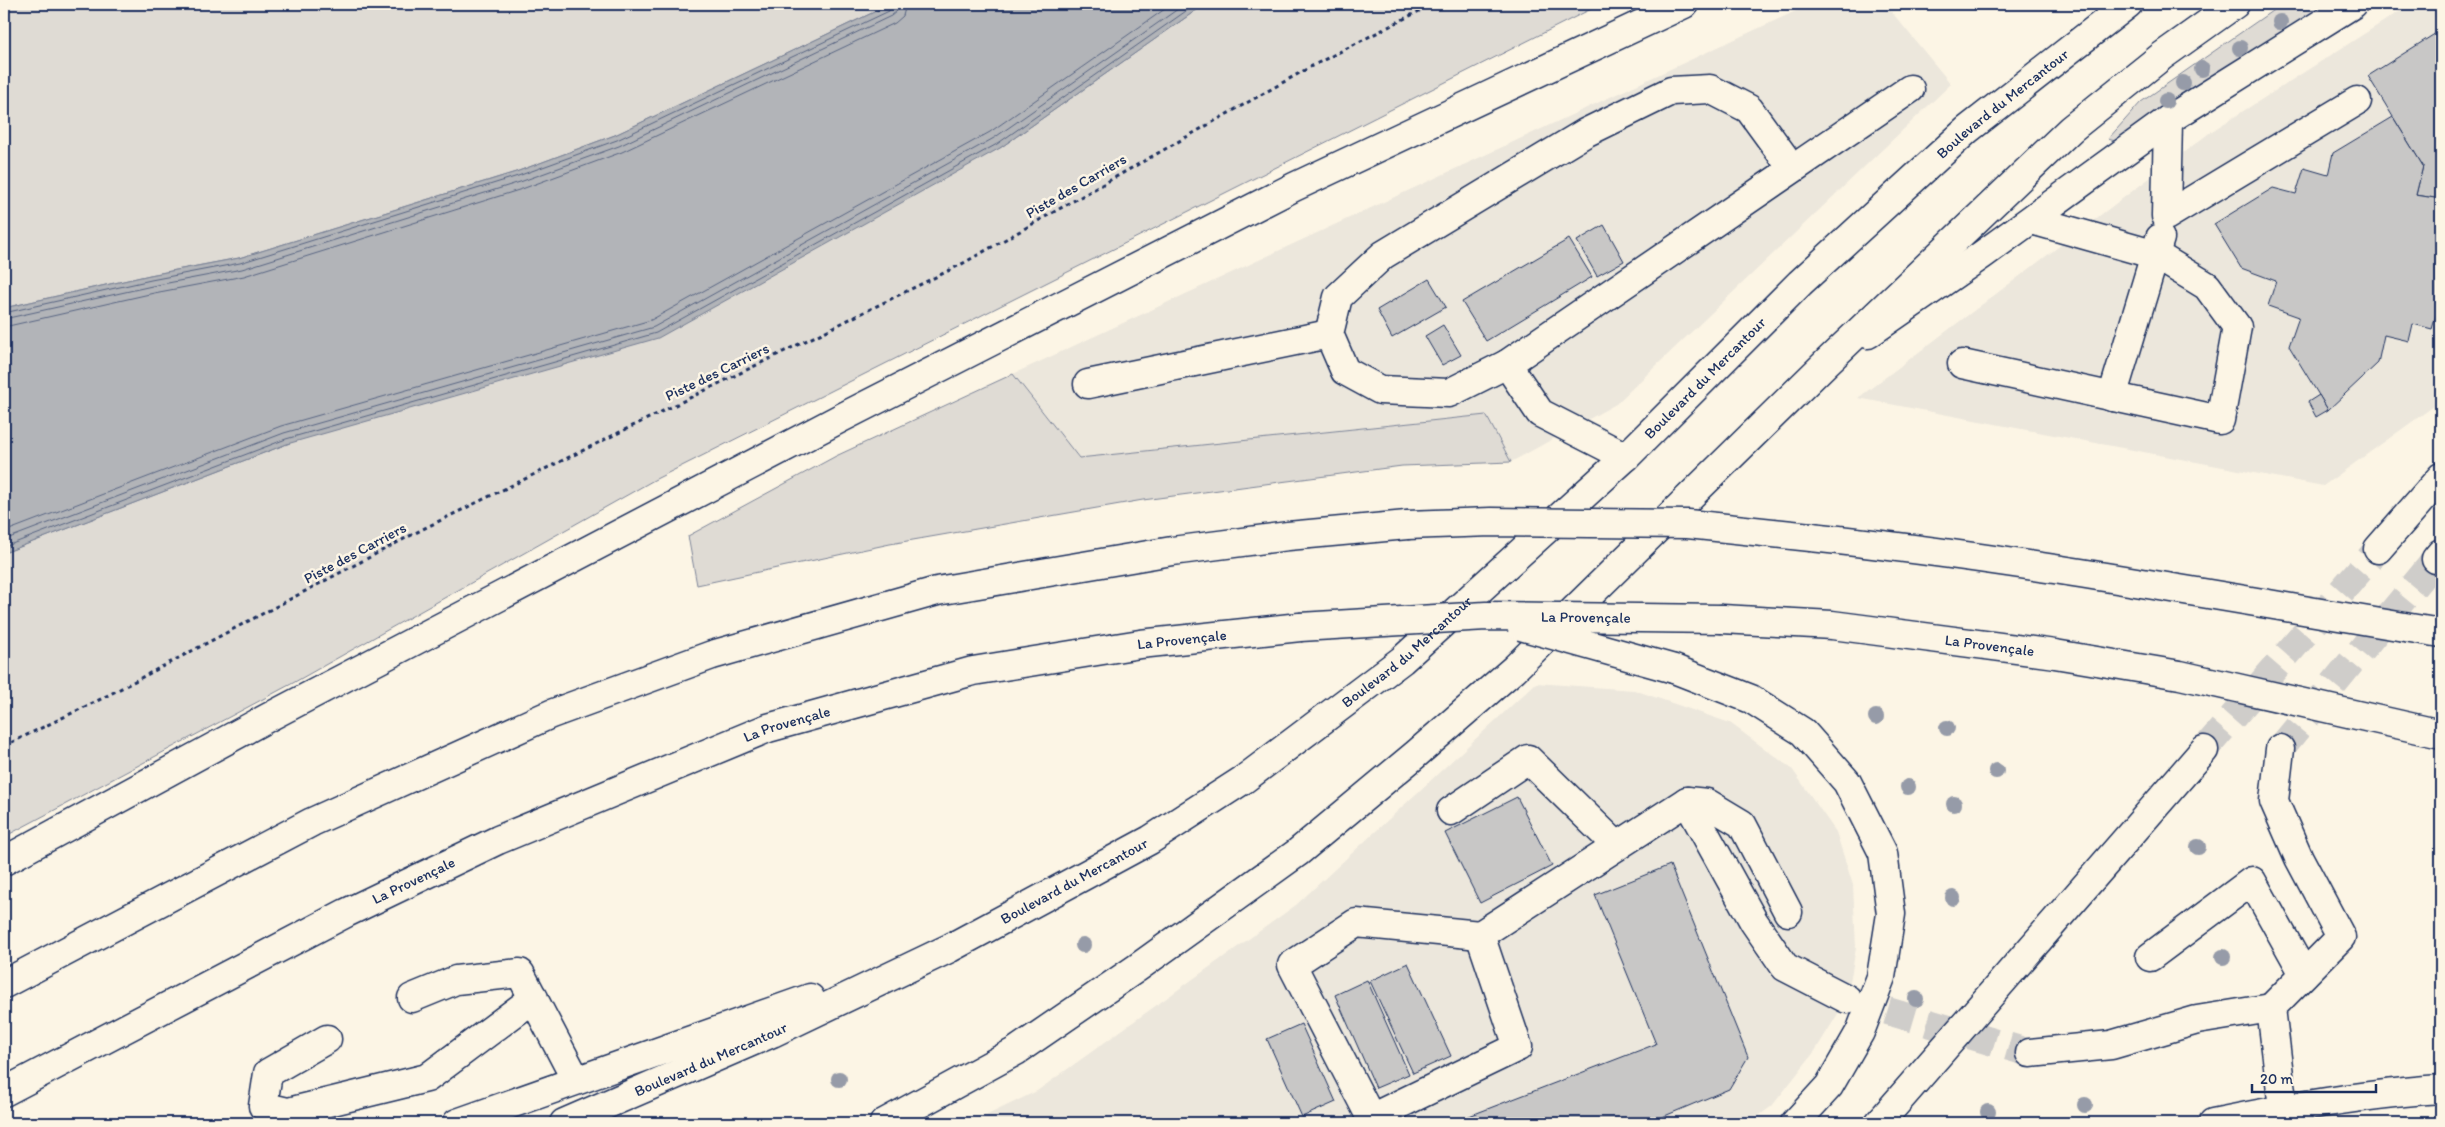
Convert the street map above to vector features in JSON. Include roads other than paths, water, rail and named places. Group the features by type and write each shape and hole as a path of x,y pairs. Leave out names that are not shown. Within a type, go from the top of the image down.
{"main road":[{"path":"4,861 269,717 832,423 1294,187 1684,4"},
{"name":"Boulevard du Mercantour","path":"564,1123 772,1033 950,948 1150,840 1243,780 1402,660 1626,457 1800,283 1967,130 2128,4"},
{"path":"884,1123 1016,1051 1137,968 1297,853 1416,755 1514,669 1827,362 2071,129 2162,56 2235,4"},
{"path":"1827,362 2032,220 2168,120 2353,4"},
{"path":"1792,168 1749,108 1710,88 1671,91 1584,133 1383,255 1338,297 1330,334 1345,372 1380,390 1449,393 1507,364 1910,89"},
{"path":"2166,216 2357,102"},
{"path":"2112,397 2156,255 2166,216 2168,120"},
{"path":"1962,364 2220,420 2237,327 2207,286 2156,255 2032,220"},
{"path":"1088,384 1330,334"},
{"path":"1507,364 1540,414 1626,457"},
{"path":"2378,549 2441,476"},
{"path":"4,984 312,822 551,714 712,655 937,592 1172,551 1407,525 1491,522 1688,524 1873,543 2074,572 2441,633"},
{"path":"1486,616 1674,669 1751,698 1803,732 1847,782 1883,853 1891,914 1881,978 1860,1032 1829,1086 1794,1123"},
{"name":"La Provençale","path":"4,1092 346,913 489,844 768,728 973,671 1140,644 1300,628 1486,616 1722,619 1832,625 2055,654 2180,675 2441,734"},
{"path":"2030,1053 2111,1045 2197,1020 2271,1008 2342,937 2299,858 2274,801 2280,749"},
{"path":"1879,1123 2204,750"},
{"path":"1451,811 1528,759 1617,846"},
{"path":"1687,801 1754,922 1785,967 1847,999"},
{"path":"1480,935 1518,1047 1370,1121 1292,965 1356,923 1480,935 1687,801 1707,803 1742,824 1788,912"},
{"path":"2150,958 2252,881 2304,974"},
{"path":"457,1123 950,948"},
{"path":"412,998 456,980 520,973 576,1080"},
{"path":"327,1039 268,1074 263,1106 288,1112 427,1078 534,998"},
{"path":"2271,1008 2284,1108"},
{"path":"2214,1123 2284,1108 2390,1092 2441,1089"}],"water":[{"path":"891,4 1205,4 1000,148 658,338 287,444 4,553 4,308 150,275 239,258 516,172 615,135"}],"tunnel":[{"path":"2204,750 2378,549"},
{"path":"2280,749 2436,559"},
{"path":"1847,999 2030,1053"}]}
